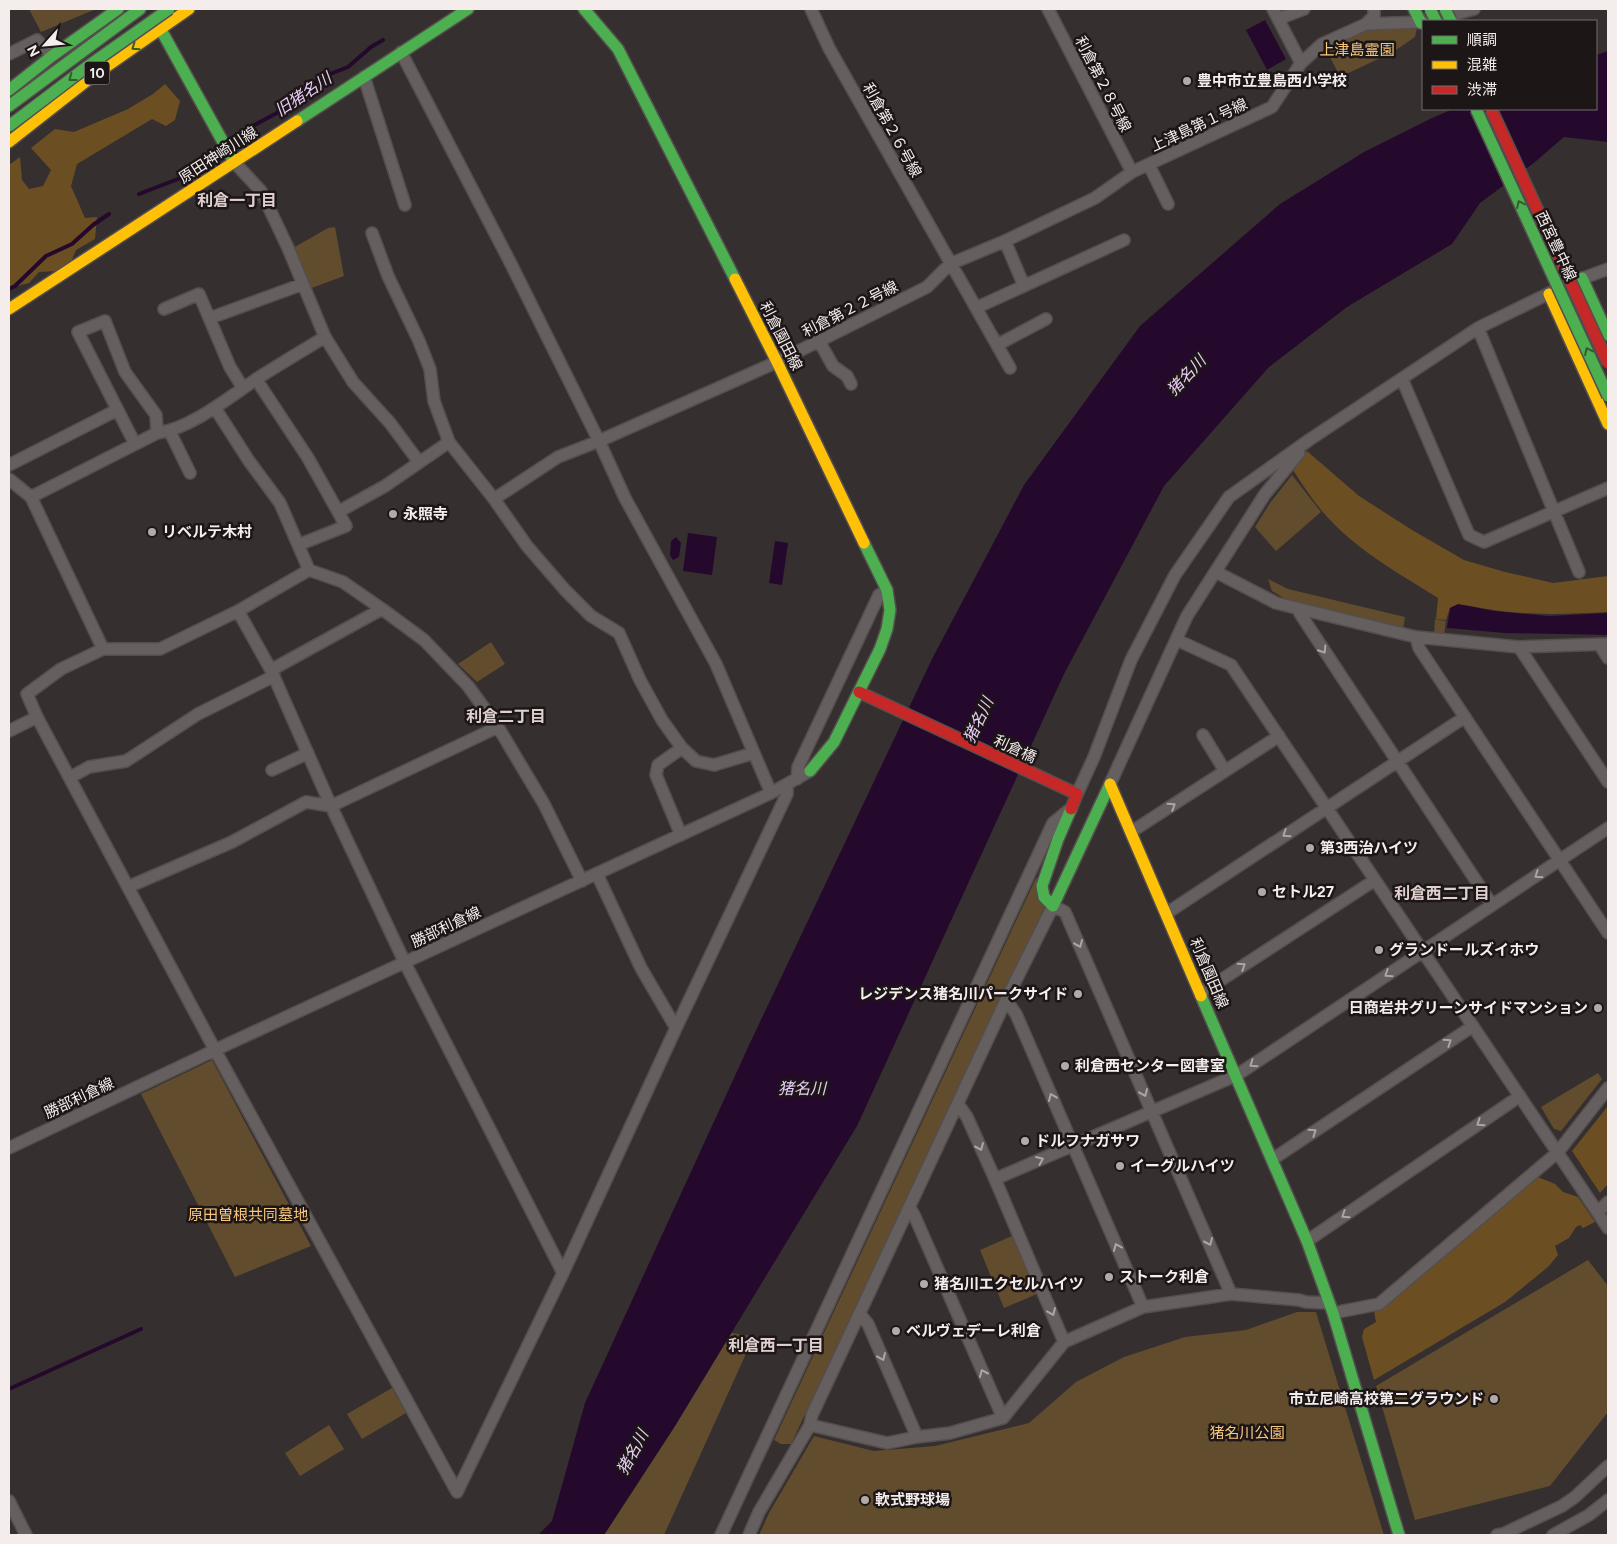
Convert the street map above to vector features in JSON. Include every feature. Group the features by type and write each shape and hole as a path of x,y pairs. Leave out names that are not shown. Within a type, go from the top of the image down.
{"main road":[{"path":"9,90 52,56 118,9"},
{"path":"9,106 140,9"},
{"path":"149,9 234,162"},
{"path":"9,126 88,66 169,9"},
{"name":"10","path":"9,142 93,76 189,9"},
{"name":"原田神崎川線","path":"9,309 468,9"},
{"name":"利倉園田線","path":"584,9 618,49 777,362 887,590 890,610 887,629 880,649 859,692"},
{"path":"1414,9 1422,20"},
{"name":"西宮豊中線","path":"1476,110 1608,396"},
{"name":"西宮豊中線","path":"1491,110 1608,363"},
{"path":"1582,278 1608,335"},
{"path":"1549,294 1608,424"},
{"path":"1594,393 1608,388"},
{"name":"利倉橋","path":"859,692 1077,794"},
{"name":"勝部利倉線","path":"810,771 834,742 859,692"},
{"path":"1077,794 1069,810 1042,886 1044,897 1053,906 1110,784"},
{"name":"利倉園田線","path":"1110,784 1307,1241 1331,1308 1399,1535"}],"street":[{"name":"利倉第２６号線","path":"811,9 829,48 1010,368"},
{"name":"利倉第２８号線","path":"1048,9 1132,172"},
{"path":"1301,63 1276,14 1304,9"},
{"path":"1366,24 1374,16 1374,9"},
{"name":"上津島第１号線","path":"1430,20 1461,10 1474,9"},
{"name":"上津島第１号線","path":"1132,172 1272,107 1301,63 1322,44 1366,24 1422,22"},
{"path":"9,54 37,40 52,56"},
{"path":"401,52 510,262 599,441 625,498 716,664 771,793"},
{"path":"364,77 405,205"},
{"path":"234,162 261,191 325,337 353,382 390,423 418,462"},
{"path":"1148,165 1168,204"},
{"name":"利倉第２２号線","path":"494,499 558,457 599,441 777,362 927,287 950,264 1005,241 1095,198 1132,172"},
{"path":"372,232 388,276 430,369 434,401 449,442 494,499 527,546 565,590 592,616 619,633 640,680 662,720 682,748 696,761 714,765 754,753"},
{"path":"980,306 1124,240"},
{"path":"1005,241 1024,286"},
{"path":"1077,794 1098,748 1131,660 1175,575 1229,497 1310,440 1478,328 1582,278 1608,269"},
{"path":"210,318 303,284"},
{"path":"164,309 199,294 230,367 243,388"},
{"path":"997,345 1046,319"},
{"path":"136,444 78,332 105,321 125,372 156,414 157,433"},
{"path":"1478,328 1578,572"},
{"path":"31,497 157,433 170,432 215,408 256,379 325,337"},
{"path":"819,341 833,366 847,376 851,384"},
{"path":"256,379 308,458 346,526 298,545"},
{"path":"1402,379 1469,535 1484,542 1608,488"},
{"path":"215,408 249,461 280,503 308,570 343,582 382,609 424,640 468,686 498,727 544,804 582,880"},
{"path":"9,466 117,410"},
{"path":"170,432 190,474"},
{"path":"1110,784 1187,616 1265,494 1310,440"},
{"path":"338,512 385,486 449,442"},
{"path":"9,479 31,497 103,649"},
{"path":"308,570 238,611 160,649 103,649 61,669 27,694 37,717 71,777 215,1050 457,1492 563,1273 787,794 786,785"},
{"path":"1216,572 1276,603 1416,637 1519,647 1604,645 1608,658"},
{"path":"798,779 798,767 879,595 887,590"},
{"path":"71,777 89,767 126,761 198,714 273,673 382,609"},
{"path":"1297,609 1492,905"},
{"path":"238,611 273,673 331,806 405,963 563,1273"},
{"path":"1416,637 1419,648 1608,933"},
{"path":"1177,640 1231,665 1608,1228"},
{"path":"1519,647 1608,782"},
{"path":"1167,913 1465,716"},
{"path":"9,731 37,717"},
{"path":"128,888 232,842 306,802 331,806 498,727"},
{"path":"1203,735 1225,771"},
{"path":"1132,832 1279,736"},
{"path":"681,835 656,775 658,765 682,748"},
{"path":"272,770 308,753"},
{"name":"勝部利倉線","path":"9,1148 215,1050 771,793 810,771"},
{"path":"722,1535 1053,823 1069,810"},
{"path":"995,1180 1236,1075 1608,828"},
{"path":"597,874 641,968 676,1028"},
{"path":"1201,993 1375,880"},
{"path":"749,1535 759,1512 810,1425 812,1415 1006,1000 1053,906 1065,912 1231,1294"},
{"path":"1006,1000 1016,1014 1143,1307"},
{"path":"1273,1159 1473,1026"},
{"path":"810,1425 887,1443 950,1433 1003,1418 1064,1342 1143,1307 1231,1294 1299,1300 1331,1308 1379,1304 1558,1152 1608,1088"},
{"path":"1307,1241 1520,1096"},
{"path":"958,1104 967,1117 1064,1342"},
{"path":"1598,1212 1608,1202"},
{"path":"910,1208 916,1217 1003,1418"},
{"path":"860,1314 868,1324 917,1437"},
{"path":"1497,1535 1503,1534 1575,1498 1608,1466"},
{"path":"9,1501 26,1535"},
{"path":"1553,1535 1606,1507"}],"green space":[{"path":"29,9 96,9 41,32"},
{"name":"上津島霊園","path":"1378,26 1417,28 1415,37 1393,52 1340,77 1325,47 1351,33"},
{"path":"335,227 344,276 309,289 293,248 328,228"},
{"path":"1292,475 1321,512 1276,551 1255,527 1270,503"},
{"path":"1268,579 1288,589 1405,617 1403,630 1287,600 1272,591"},
{"path":"1435,619 1446,621 1444,635 1434,633"},
{"path":"491,642 505,664 477,682 458,664"},
{"path":"1036,878 1039,880 1044,908 791,1444 781,1444 774,1440"},
{"name":"原田曽根共同墓地","path":"212,1060 311,1246 235,1277 141,1094"},
{"path":"1598,1073 1602,1079 1561,1131 1554,1129 1541,1107"},
{"path":"1012,1236 1037,1294 1004,1308 980,1250"},
{"name":"市立尼崎高校第二グラウンド","path":"1588,1260 1608,1286 1608,1412 1550,1486 1415,1520 1376,1386"},
{"name":"猪名川公園","path":"1297,1312 1316,1312 1384,1535 759,1535 769,1513 814,1436 874,1451 935,1446 1029,1423 1076,1382 1124,1357 1185,1337 1246,1330"},
{"path":"731,1333 754,1336 664,1535 604,1535 675,1426"},
{"path":"392,1388 406,1413 362,1439 347,1414"},
{"path":"329,1425 344,1449 300,1476 285,1453"}],"shaded area":[{"path":"165,84 180,101 175,120 166,126 152,119 77,164 71,186 85,218 97,217 95,239 76,250 71,262 57,271 39,272 29,283 9,288 9,165 20,157 22,180 29,189 43,186 51,170 31,148 55,129 74,132 128,109 153,94"},
{"path":"1307,451 1359,496 1464,560 1553,583 1608,576 1608,612 1533,614 1464,605 1450,608 1446,620 1436,619 1438,598 1362,548 1334,524 1314,501 1293,470"},
{"path":"1608,1106 1608,1184 1600,1193 1572,1151"},
{"path":"1538,1177 1555,1184 1563,1192 1578,1197 1595,1222 1583,1228 1580,1225 1576,1227 1569,1238 1555,1246 1558,1255 1548,1267 1505,1302 1374,1380 1362,1337 1364,1329 1376,1322 1374,1311 1386,1306"}],"water":[{"path":"1265,20 1286,59 1267,70 1246,30"},
{"name":"猪名川","path":"1608,51 1608,142 1564,137 1535,162 1480,203 1452,244 1347,307 1269,367 1164,486 1064,674 857,1126 675,1426 604,1535 538,1535 552,1521 585,1403 750,1043 932,659 1024,485 1140,326 1280,204 1364,152 1451,110 1597,110 1597,55"},
{"path":"688,533 717,537 712,575 683,571"},
{"path":"676,537 681,543 679,557 673,560 670,555 671,541"},
{"path":"775,541 788,543 782,585 769,583"},
{"path":"1458,604 1494,611 1549,616 1608,613 1608,635 1505,633 1447,628 1450,608"}],"waterway":[{"name":"旧猪名川","path":"247,129 288,107 320,78 348,67 371,47 383,40"},
{"name":"旧猪名川","path":"139,194 178,179 203,158"},
{"name":"旧猪名川","path":"9,289 15,286 46,256 72,244 93,225 109,214"},
{"path":"9,1389 141,1329"}],"traffic: fast":[{"path":"9,90 52,56 118,9"},
{"path":"9,106 140,9"},
{"path":"9,126 88,66 169,9"},
{"path":"297,121 468,9"},
{"path":"584,9 618,49 735,279"},
{"path":"1414,9 1421,23"},
{"path":"1430,9 1436,20"},
{"path":"1445,9 1450,20"},
{"path":"155,19 234,162"},
{"path":"1476,110 1608,396"},
{"path":"1582,278 1608,335"},
{"path":"810,771 834,742 880,649 887,629 890,610 887,590 864,543"},
{"path":"1071,809 1058,839 1042,886 1044,897 1053,906 1110,784"},
{"path":"1201,996 1307,1241 1333,1313 1399,1535"}],"traffic: slow":[{"path":"9,142 93,76 189,9"},
{"path":"9,309 297,121"},
{"path":"735,279 864,543"},
{"path":"1549,294 1608,424"},
{"path":"1110,784 1201,996"}],"traffic: jam":[{"path":"1491,110 1608,363"},
{"path":"859,692 1077,794 1071,809"}],"place":[{"name":"豊中市立豊島西小学校","path":"1187,81"},
{"name":"永照寺","path":"393,514"},
{"name":"リベルテ木村","path":"152,532"},
{"name":"第3西治ハイツ","path":"1310,848"},
{"name":"セトル27","path":"1262,892"},
{"name":"グランドールズイホウ","path":"1379,950"},
{"name":"レジデンス猪名川パークサイド","path":"1078,994"},
{"name":"日商岩井グリーンサイドマンション","path":"1598,1008"},
{"name":"利倉西センター図書室","path":"1065,1066"},
{"name":"ドルフナガサワ","path":"1025,1141"},
{"name":"イーグルハイツ","path":"1120,1166"},
{"name":"ストーク利倉","path":"1109,1277"},
{"name":"猪名川エクセルハイツ","path":"924,1284"},
{"name":"ベルヴェデーレ利倉","path":"896,1331"},
{"name":"市立尼崎高校第二グラウンド","path":"1494,1399"},
{"name":"軟式野球場","path":"865,1500"}],"district":[{"name":"利倉一丁目","path":"237,200"},
{"name":"利倉二丁目","path":"506,716"},
{"name":"利倉西二丁目","path":"1442,893"},
{"name":"利倉西一丁目","path":"776,1345"}]}
